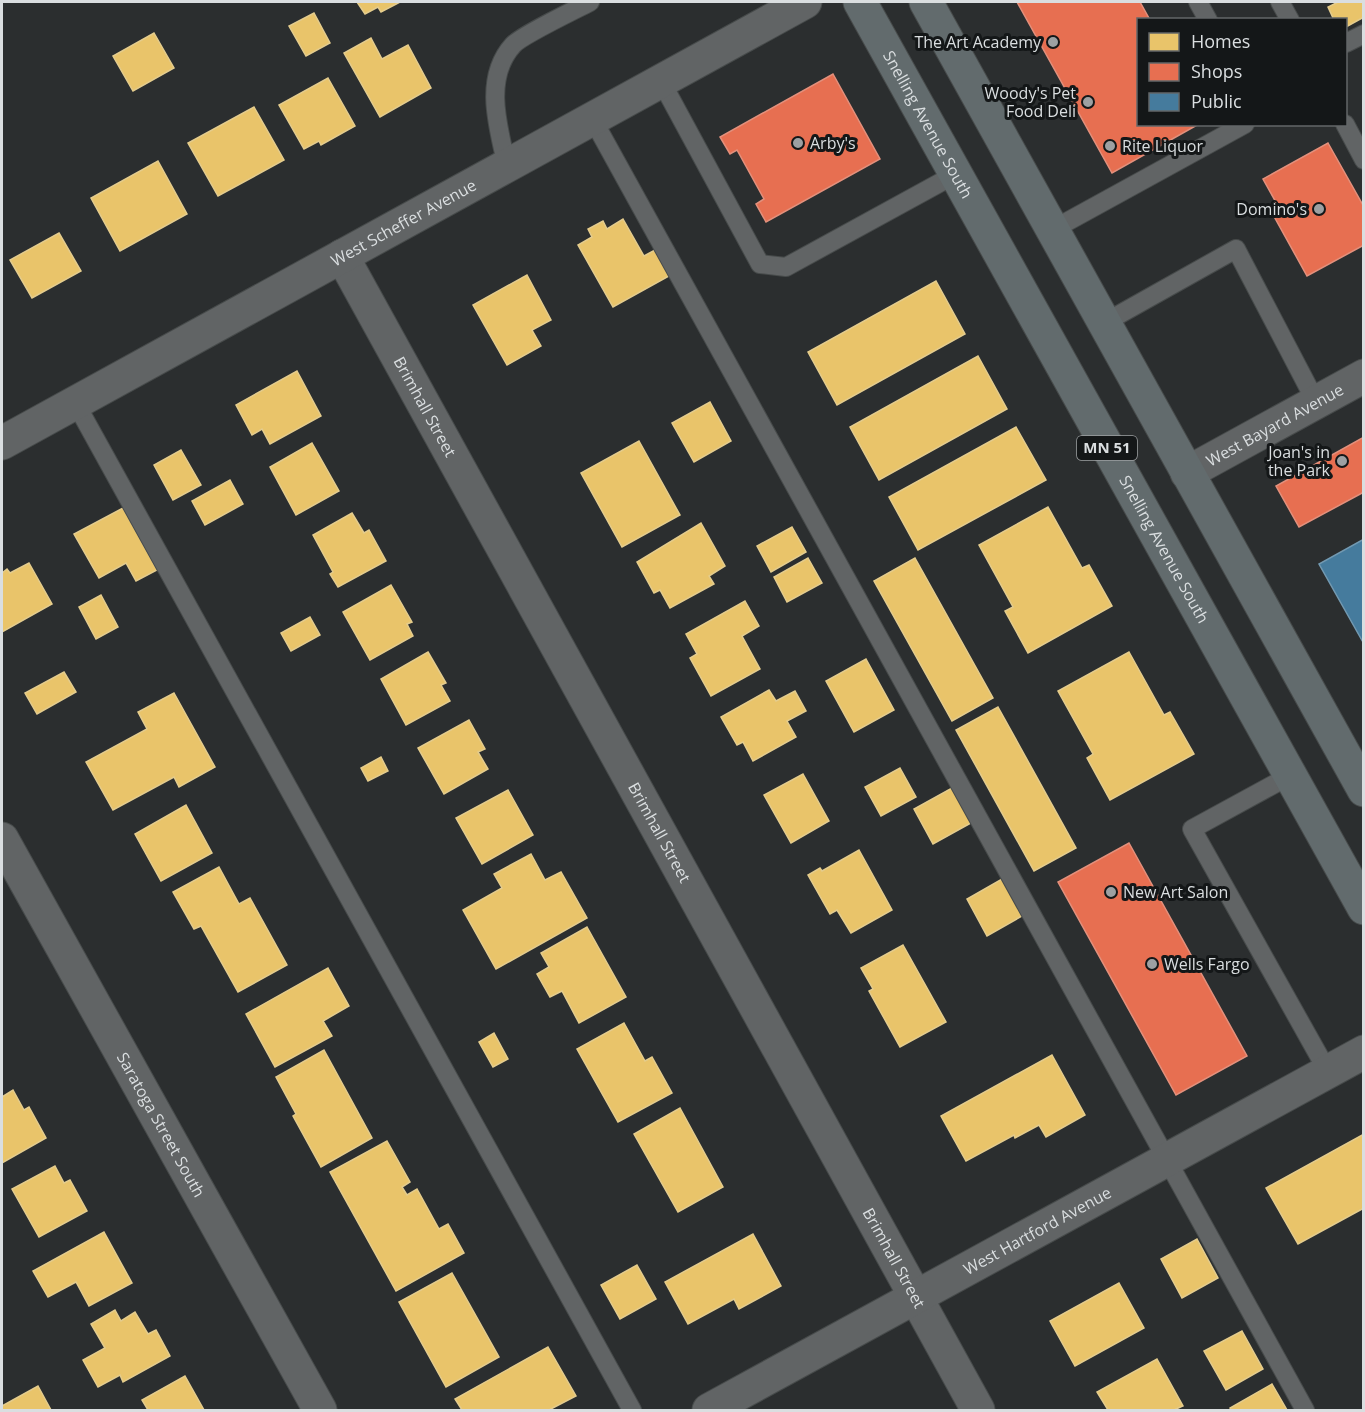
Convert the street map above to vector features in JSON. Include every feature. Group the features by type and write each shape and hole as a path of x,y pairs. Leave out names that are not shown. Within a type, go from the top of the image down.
{"main road":[{"name":"Snelling Avenue South","path":"860,2 954,175 1364,908"},
{"path":"926,2 1364,790"}],"street":[{"name":"West Scheffer Avenue","path":"2,443 805,2"},
{"name":"Brimhall Street","path":"342,256 978,1410"},
{"name":"West Bayard Avenue","path":"1187,473 1364,376"},
{"name":"Saratoga Street South","path":"2,839 320,1410"},
{"name":"West Hartford Avenue","path":"709,1410 916,1299 1364,1052"}],"lane":[{"path":"507,166 495,116 496,75 513,44 590,2"},
{"path":"1198,2 1207,18"},
{"path":"1280,2 1289,18"},
{"path":"1347,42 1364,33"},
{"path":"661,81 760,264 786,267 954,175"},
{"path":"592,118 1305,1410"},
{"path":"1052,230 1241,126"},
{"path":"1346,126 1364,160"},
{"path":"1104,322 1236,249 1316,402"},
{"path":"75,402 632,1410"},
{"path":"1289,776 1192,829 1328,1072"}],"building: Homes":[{"path":"357,2 400,2 381,12 378,7 365,14"},
{"path":"1338,2 1364,2 1364,17 1347,26 1347,18 1333,18 1328,7"},
{"path":"314,13 330,43 306,56 289,26"},
{"path":"154,33 174,68 133,91 113,56"},
{"path":"371,38 382,59 408,45 431,88 380,117 344,53"},
{"path":"328,78 355,126 321,145 319,141 304,149 279,105"},
{"path":"254,107 284,160 218,196 188,143"},
{"path":"158,161 187,214 120,251 91,198"},
{"path":"623,219 644,256 655,250 669,276 613,307 578,245 592,237 588,229 603,221 607,229"},
{"path":"59,233 81,271 32,298 10,260"},
{"path":"527,275 551,320 532,330 541,346 507,365 473,305"},
{"path":"936,281 965,334 837,405 808,352"},
{"path":"978,356 1007,409 879,480 850,427"},
{"path":"297,371 321,416 270,444 262,429 252,435 236,405"},
{"path":"710,402 731,441 694,462 672,423"},
{"path":"1016,427 1046,480 918,550 889,497"},
{"path":"639,441 680,515 622,547 581,473"},
{"path":"312,443 339,491 296,515 270,467"},
{"path":"181,450 201,485 173,500 154,465"},
{"path":"230,480 243,504 205,525 192,501"},
{"path":"1048,507 1082,568 1089,565 1112,606 1028,653 1005,611 1013,607 979,545"},
{"path":"123,508 157,570 136,581 126,563 99,578 74,534"},
{"path":"352,513 364,533 369,530 386,561 338,587 330,574 333,572 313,535"},
{"path":"701,523 725,566 709,576 714,584 670,608 660,590 654,593 637,562"},
{"path":"792,527 806,552 771,572 757,546"},
{"path":"808,558 822,583 787,602 774,577"},
{"path":"915,558 993,698 952,721 874,581"},
{"path":"29,563 52,604 2,632 2,573 7,569 10,573"},
{"path":"391,585 412,622 407,624 413,636 370,660 343,612"},
{"path":"101,595 118,627 96,639 79,607"},
{"path":"745,601 759,626 742,636 760,669 711,696 690,658 697,654 686,634"},
{"path":"310,617 320,635 291,651 281,633"},
{"path":"428,652 446,683 441,685 450,701 406,725 381,679"},
{"path":"1129,652 1164,715 1170,712 1194,754 1110,800 1087,758 1093,754 1058,691"},
{"path":"866,659 894,710 854,732 826,681"},
{"path":"64,672 76,692 37,714 25,693"},
{"path":"769,690 776,701 795,691 806,711 787,721 796,737 753,761 743,742 737,745 721,717"},
{"path":"174,693 215,767 179,787 174,777 113,810 86,762 147,729 138,712"},
{"path":"998,707 1076,848 1034,871 956,730"},
{"path":"469,720 485,749 478,752 488,769 444,794 418,748"},
{"path":"381,757 388,771 368,781 361,768"},
{"path":"900,768 916,797 881,816 865,787"},
{"path":"803,774 829,821 791,843 764,795"},
{"path":"952,788 971,823 933,844 914,809"},
{"path":"508,790 533,835 482,864 456,818"},
{"path":"186,805 212,853 161,881 135,834"},
{"path":"859,850 892,910 851,933 837,910 830,914 808,875 820,868 822,871"},
{"path":"531,854 545,880 561,872 587,918 496,969 463,910 502,888 494,874"},
{"path":"219,867 239,904 250,898 287,965 238,992 201,926 194,929 173,892"},
{"path":"1002,879 1022,916 987,936 967,899"},
{"path":"587,927 626,997 579,1023 562,991 550,997 537,974 549,967 541,953"},
{"path":"903,945 946,1022 900,1047 869,991 873,989 861,968"},
{"path":"328,968 349,1006 323,1021 332,1036 275,1067 246,1014"},
{"path":"624,1023 645,1061 652,1057 672,1093 618,1122 577,1049"},
{"path":"494,1033 508,1059 493,1067 479,1042"},
{"path":"324,1050 372,1138 321,1167 293,1116 296,1114 276,1077"},
{"path":"1052,1055 1085,1115 1046,1137 1039,1125 1015,1138 1014,1135 966,1161 941,1116"},
{"path":"13,1090 24,1110 29,1107 46,1138 2,1163 2,1097"},
{"path":"680,1108 723,1187 678,1212 634,1134"},
{"path":"1364,1134 1364,1208 1298,1244 1266,1188"},
{"path":"387,1141 410,1182 402,1187 407,1195 417,1189 439,1229 448,1224 464,1253 396,1291 330,1172"},
{"path":"55,1166 64,1183 70,1180 87,1211 39,1237 12,1189"},
{"path":"104,1232 132,1283 89,1306 76,1282 48,1297 33,1271"},
{"path":"753,1234 781,1286 739,1309 734,1299 688,1324 665,1282"},
{"path":"1197,1239 1218,1278 1182,1298 1161,1259"},
{"path":"637,1265 656,1299 620,1319 601,1285"},
{"path":"452,1273 499,1357 446,1387 399,1302"},
{"path":"1119,1283 1144,1328 1075,1366 1050,1321"},
{"path":"115,1310 121,1321 135,1312 148,1334 156,1330 170,1356 123,1382 120,1375 98,1387 83,1360 105,1348 91,1324"},
{"path":"1242,1331 1263,1369 1226,1390 1204,1351"},
{"path":"548,1347 576,1396 549,1410 462,1410 455,1399"},
{"path":"1157,1359 1183,1406 1174,1410 1108,1410 1097,1392"},
{"path":"185,1376 204,1410 148,1410 142,1400"},
{"path":"1272,1384 1287,1410 1231,1410 1230,1408"},
{"path":"38,1386 51,1410 2,1410 2,1406"}],"building: Shops":[{"path":"1017,2 1140,2 1149,18 1137,18 1137,126 1195,126 1112,173"},
{"name":"Arby's","path":"833,74 880,159 766,222 756,204 764,199 737,150 730,154 720,137"},
{"name":"Domino's","path":"1328,143 1364,207 1364,245 1307,276 1271,211 1278,206 1263,179"},
{"name":"Joan's in the Park","path":"1364,437 1364,492 1299,527 1276,486"},
{"path":"1129,843 1247,1056 1176,1095 1058,882"}],"building: Public":[{"path":"1364,539 1364,644 1319,564"}],"place":[{"name":"The Art Academy","path":"1053,42"},
{"name":"Woody's Pet Food Deli","path":"1088,102"},
{"name":"Arby's","path":"798,143"},
{"name":"Rite Liquor","path":"1110,146"},
{"name":"Domino's","path":"1319,209"},
{"name":"Joan's in the Park","path":"1342,461"},
{"name":"New Art Salon","path":"1111,892"},
{"name":"Wells Fargo","path":"1152,964"}]}
